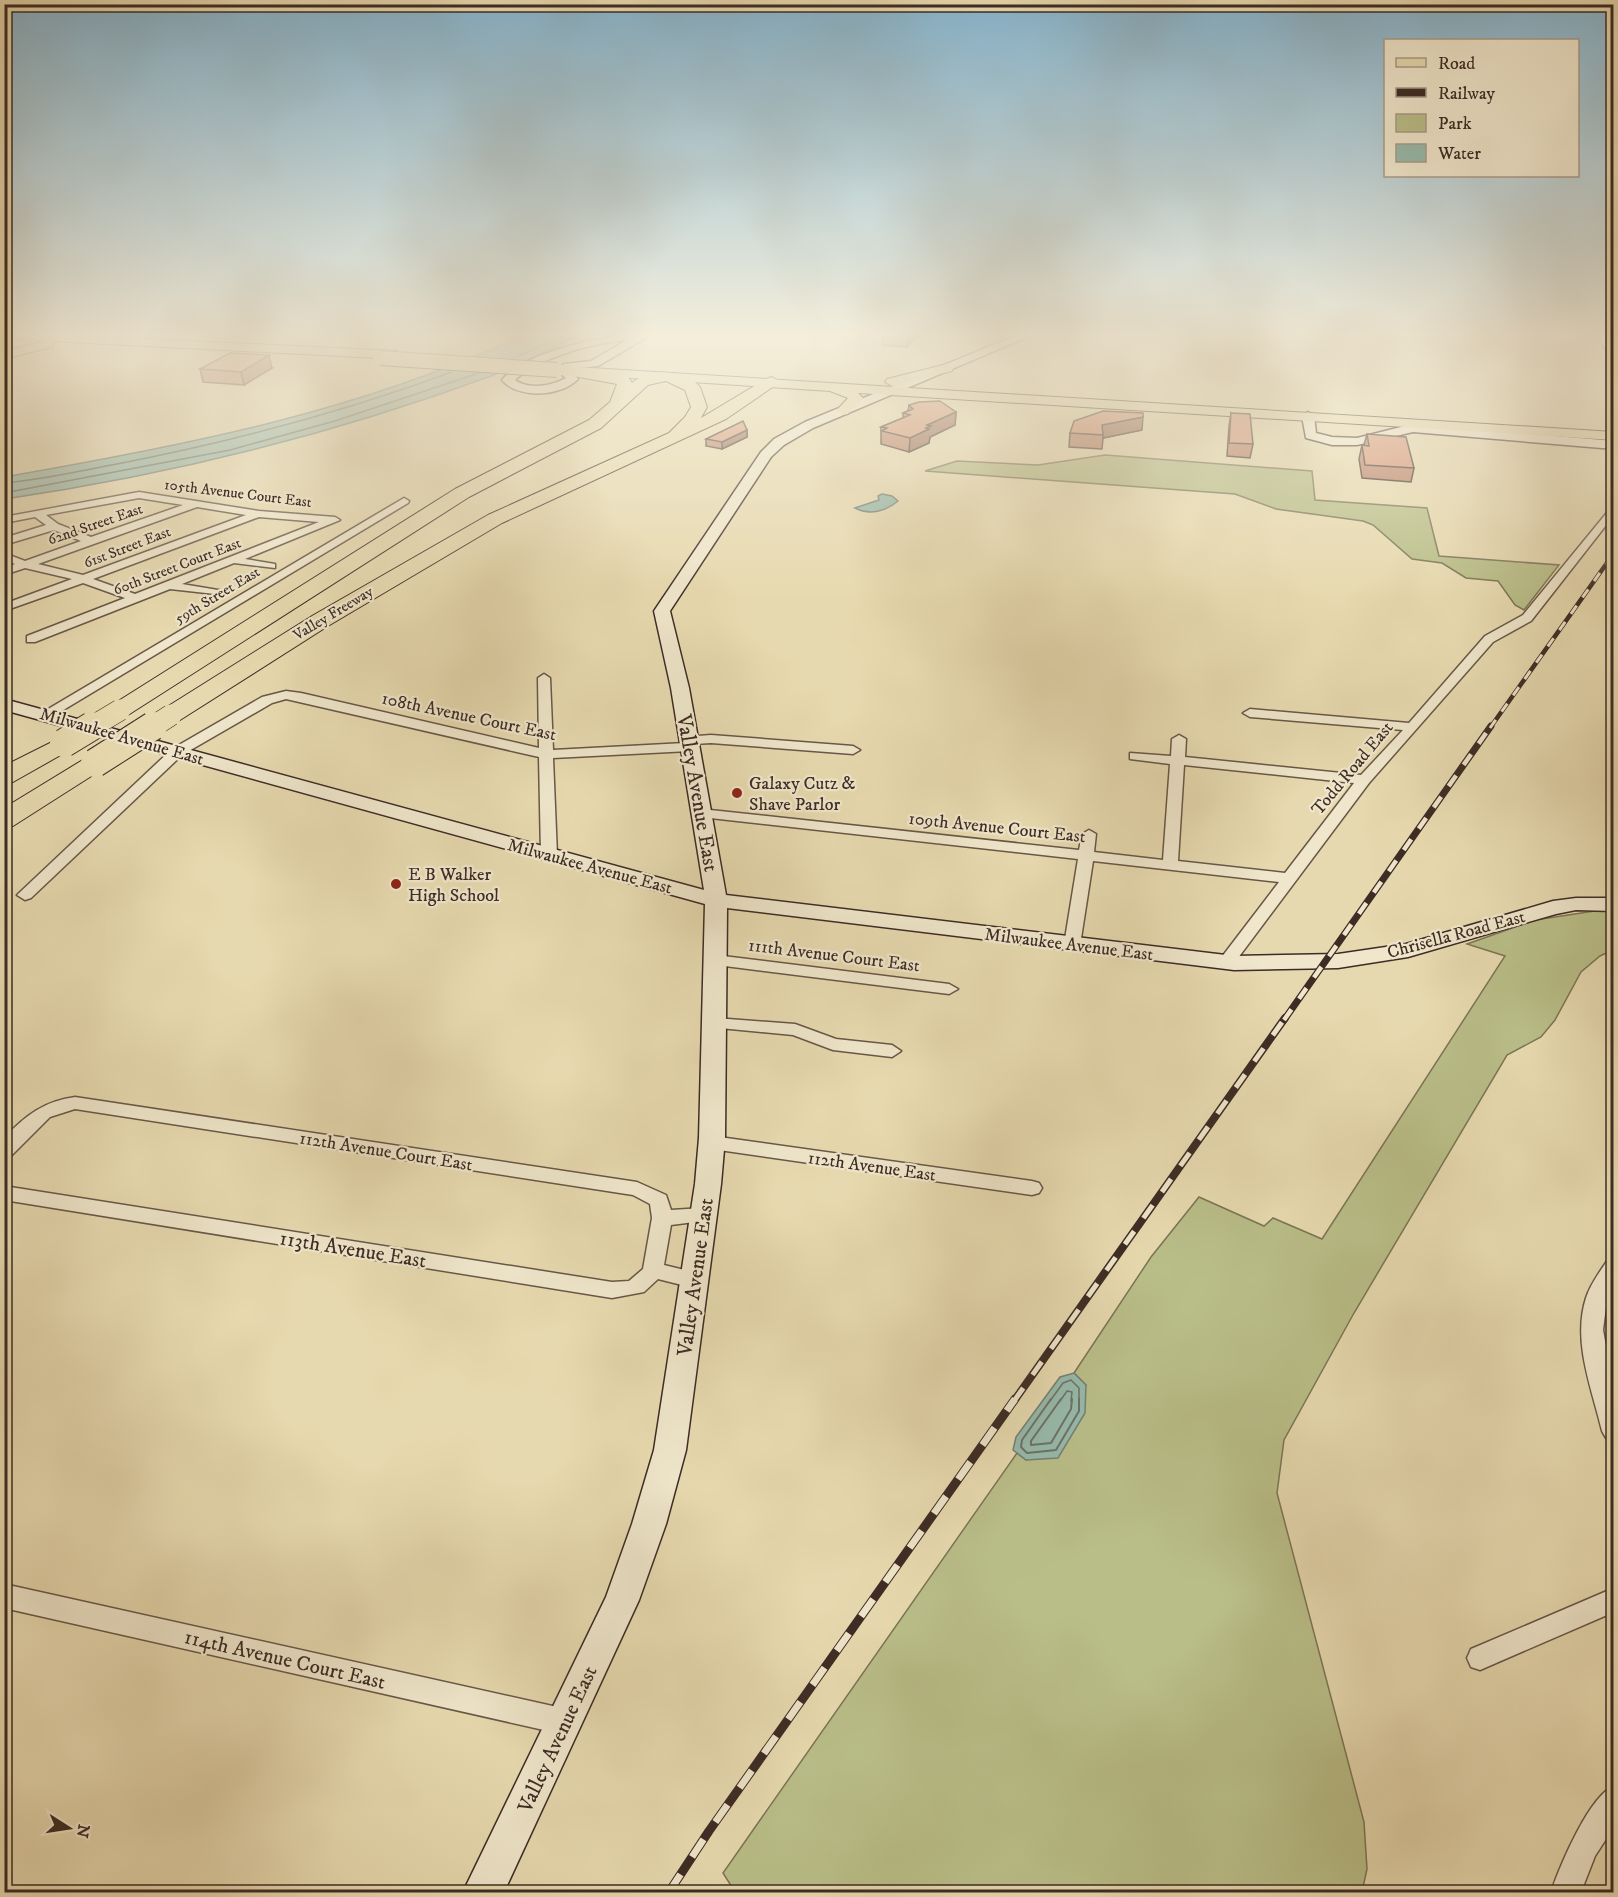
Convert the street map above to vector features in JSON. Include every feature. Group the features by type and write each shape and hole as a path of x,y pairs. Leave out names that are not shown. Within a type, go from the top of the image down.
{"highway":[{"name":"Valley Freeway","path":"4,777 59,742 188,667 462,493 578,434 599,421"},
{"path":"677,434 691,421"},
{"name":"Valley Freeway","path":"4,820 320,621 495,519 709,421"},
{"path":"4,767 59,742"}],"main road":[{"path":"1377,421 1614,436"}],"street":[{"name":"Valley Avenue East","path":"483,1893 622,1600 653,1512 670,1450 694,1280 712,1143 716,900 680,688 662,610 771,449 798,430 820,421"},
{"path":"1308,421 1310,435 1325,439 1362,440 1394,430 1413,428 1614,444"},
{"name":"105th Avenue Court East","path":"4,520 138,495 259,514 335,520"},
{"name":"59th Street East","path":"45,715 404,501"},
{"name":"62nd Street East","path":"4,572 196,504"},
{"name":"Todd Road East","path":"1226,962 1364,780 1489,639 1527,618 1614,507"},
{"path":"37,514 54,526 91,541"},
{"name":"61st Street East","path":"4,608 259,514"},
{"name":"60th Street Court East","path":"31,639 335,520"},
{"path":"4,542 54,526"},
{"path":"4,556 26,565 50,568 135,598"},
{"path":"234,560 271,566"},
{"path":"168,585 220,594"},
{"path":"543,678 549,855"},
{"name":"108th Avenue Court East","path":"177,752 248,710 278,696 301,697 546,754 721,740 853,750"},
{"name":"Milwaukee Avenue East","path":"4,704 716,900 1226,962"},
{"path":"1250,713 1412,727"},
{"path":"1170,865 1179,739"},
{"path":"25,895 177,752"},
{"path":"1134,756 1364,780"},
{"name":"109th Avenue Court East","path":"701,813 1288,878"},
{"path":"1072,945 1089,834"},
{"path":"662,885 686,884 701,878 706,874 709,860"},
{"name":"Chrisella Road East","path":"1226,962 1292,963 1389,954 1554,908 1576,904 1614,905"},
{"name":"111th Avenue Court East","path":"715,960 949,989"},
{"path":"714,1023 795,1030 833,1044 892,1051"},
{"name":"112th Avenue Court East","path":"4,1151 32,1120 50,1108 67,1103 85,1104 637,1189 659,1200 662,1218"},
{"name":"112th Avenue East","path":"712,1143 1032,1188"},
{"name":"113th Avenue East","path":"4,1193 612,1290 626,1290 643,1284 653,1270"},
{"path":"694,1280 653,1270 662,1218 703,1215"},
{"path":"1614,1267 1596,1298 1592,1314 1594,1347 1614,1431"},
{"name":"114th Avenue Court East","path":"4,1596 566,1722"},
{"path":"1480,1658 1614,1599"},
{"path":"1566,1893 1584,1847 1614,1800"}],"green space":[{"path":"1105,455 1312,471 1315,500 1427,508 1439,556 1559,565 1524,610 1515,605 1498,581 1466,578 1442,563 1412,559 1373,525 1363,521 1276,509 1235,494 925,471 957,461 1038,465"},
{"path":"1601,910 1613,911 1613,950 1600,956 1581,972 1555,1020 1541,1037 1507,1055 1354,1313 1284,1440 1277,1493 1364,1822 1367,1869 1362,1892 735,1892 723,1873 1017,1453 1026,1460 1086,1385 1074,1373 1151,1257 1199,1197 1264,1226 1273,1218 1322,1239 1505,956 1467,944 1535,920"}],"water":[{"path":"357,421 190,465 5,499 4,477 138,452 272,422"},
{"path":"882,494 892,496 898,501 872,512 855,508 879,500 878,496"},
{"path":"1074,1373 1086,1385 1085,1413 1058,1458 1026,1460 1013,1450 1016,1437 1060,1377"}],"building":[{"path":"743,421 747,430 722,442 706,439"},
{"path":"897,421 937,421 927,425 931,426 926,428 929,429 910,438 882,431 887,428 881,427"},
{"path":"1074,421 1125,421 1102,425 1103,435 1070,433"},
{"path":"1230,421 1251,421 1253,444 1229,443"},
{"path":"1367,434 1406,437 1414,468 1365,465 1362,445 1369,446"}],"railway":[{"path":"1490,728 1614,553"},
{"path":"1284,1020 1491,726"},
{"path":"1014,1401 1285,1018"},
{"path":"669,1892 709,1831 1015,1399"}],"place":[{"name":"Galaxy Cutz & Shave Parlor","path":"737,793"},
{"name":"E B Walker High School","path":"396,884"}]}
